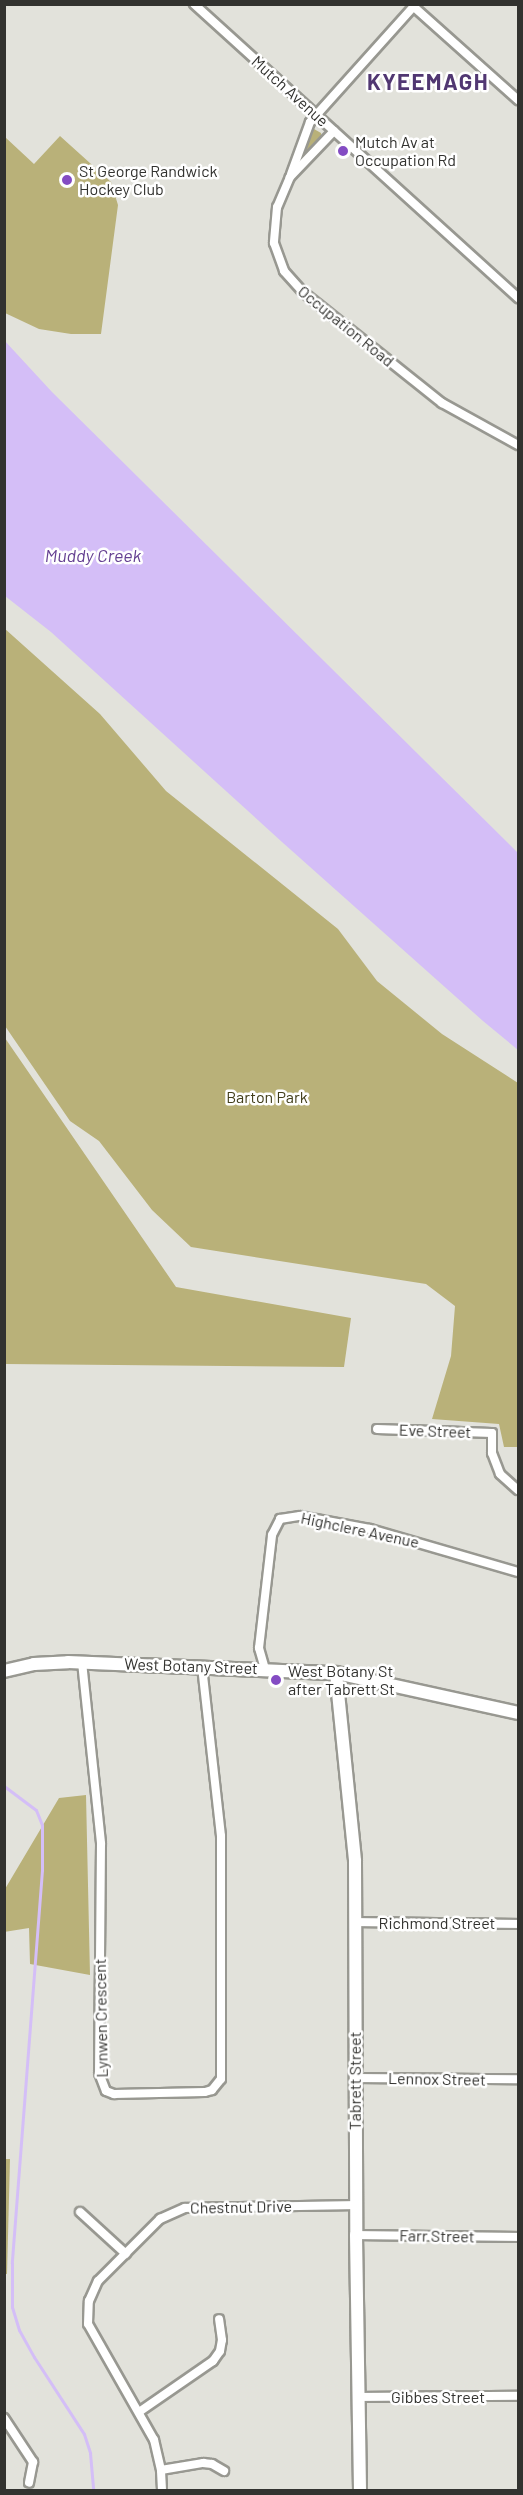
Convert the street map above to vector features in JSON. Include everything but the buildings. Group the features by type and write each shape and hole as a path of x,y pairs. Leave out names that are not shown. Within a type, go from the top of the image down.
{"street":[{"name":"Mutch Avenue","path":"194,4 519,298"},
{"path":"290,177 310,122 415,6 519,100"},
{"name":"Occupation Road","path":"334,130 290,177 277,207 273,235 276,253 291,279 442,403 519,445"},
{"name":"Eve Street","path":"377,1429 492,1433 492,1453 500,1474 519,1490"},
{"name":"Highclere Avenue","path":"266,1669 259,1648 275,1524 280,1519 290,1516 335,1522 405,1538 519,1572"},
{"name":"West Botany Street","path":"4,1671 34,1664 82,1662 336,1672 519,1713"},
{"name":"Lynwen Crescent","path":"82,1662 101,1844 99,2073 106,2091 114,2094 205,2092 213,2090 221,2079 221,1836 202,1666"},
{"name":"Tabrett Street","path":"336,1672 353,1835 355,2205 360,2490"},
{"name":"Richmond Street","path":"355,1922 519,1924"},
{"name":"Lennox Street","path":"355,2078 519,2079"},
{"name":"Chestnut Drive","path":"162,2490 161,2470 154,2440 95,2340 87,2313 98,2281 160,2219 185,2208 355,2205"},
{"path":"80,2212 126,2254"},
{"name":"Farr Street","path":"356,2235 519,2237"},
{"path":"139,2412 213,2361 220,2351 222,2340 219,2319"},
{"name":"Gibbes Street","path":"358,2397 519,2396"},
{"path":"4,2418 33,2462 29,2483"},
{"path":"161,2470 203,2463 213,2464 224,2471"}],"green space":[{"path":"314,129 321,133 322,138 300,161"},
{"path":"60,136 111,182 118,205 101,334 71,334 39,329 5,313 5,137 34,164"},
{"name":"Barton Park","path":"4,628 100,714 166,791 338,929 377,981 442,1034 518,1083 518,1447 504,1447 499,1424 432,1419 451,1356 455,1306 426,1284 191,1247 152,1210 99,1141 70,1121 5,1026"},
{"path":"5,1038 176,1287 351,1318 344,1367 5,1364"},
{"path":"86,1795 90,1975 30,1964 29,1928 4,1932 5,1889 59,1798"},
{"path":"4,2159 10,2159 7,2274 5,2274"}],"water":[{"name":"Muddy Creek","path":"4,340 52,392 518,853 518,1050 282,842 51,632 5,596"}],"waterway":[{"path":"4,1786 36,1810 42,1825 42,1870 12,2263 12,2307 19,2330 34,2357 84,2434 90,2453 93,2490"}],"place":[{"name":"Mutch Av at Occupation Rd","path":"343,151"},
{"name":"St George Randwick Hockey Club","path":"67,180"},
{"name":"West Botany St after Tabrett St","path":"276,1680"}],"district":[{"name":"KYEEMAGH","path":"428,82"}]}
